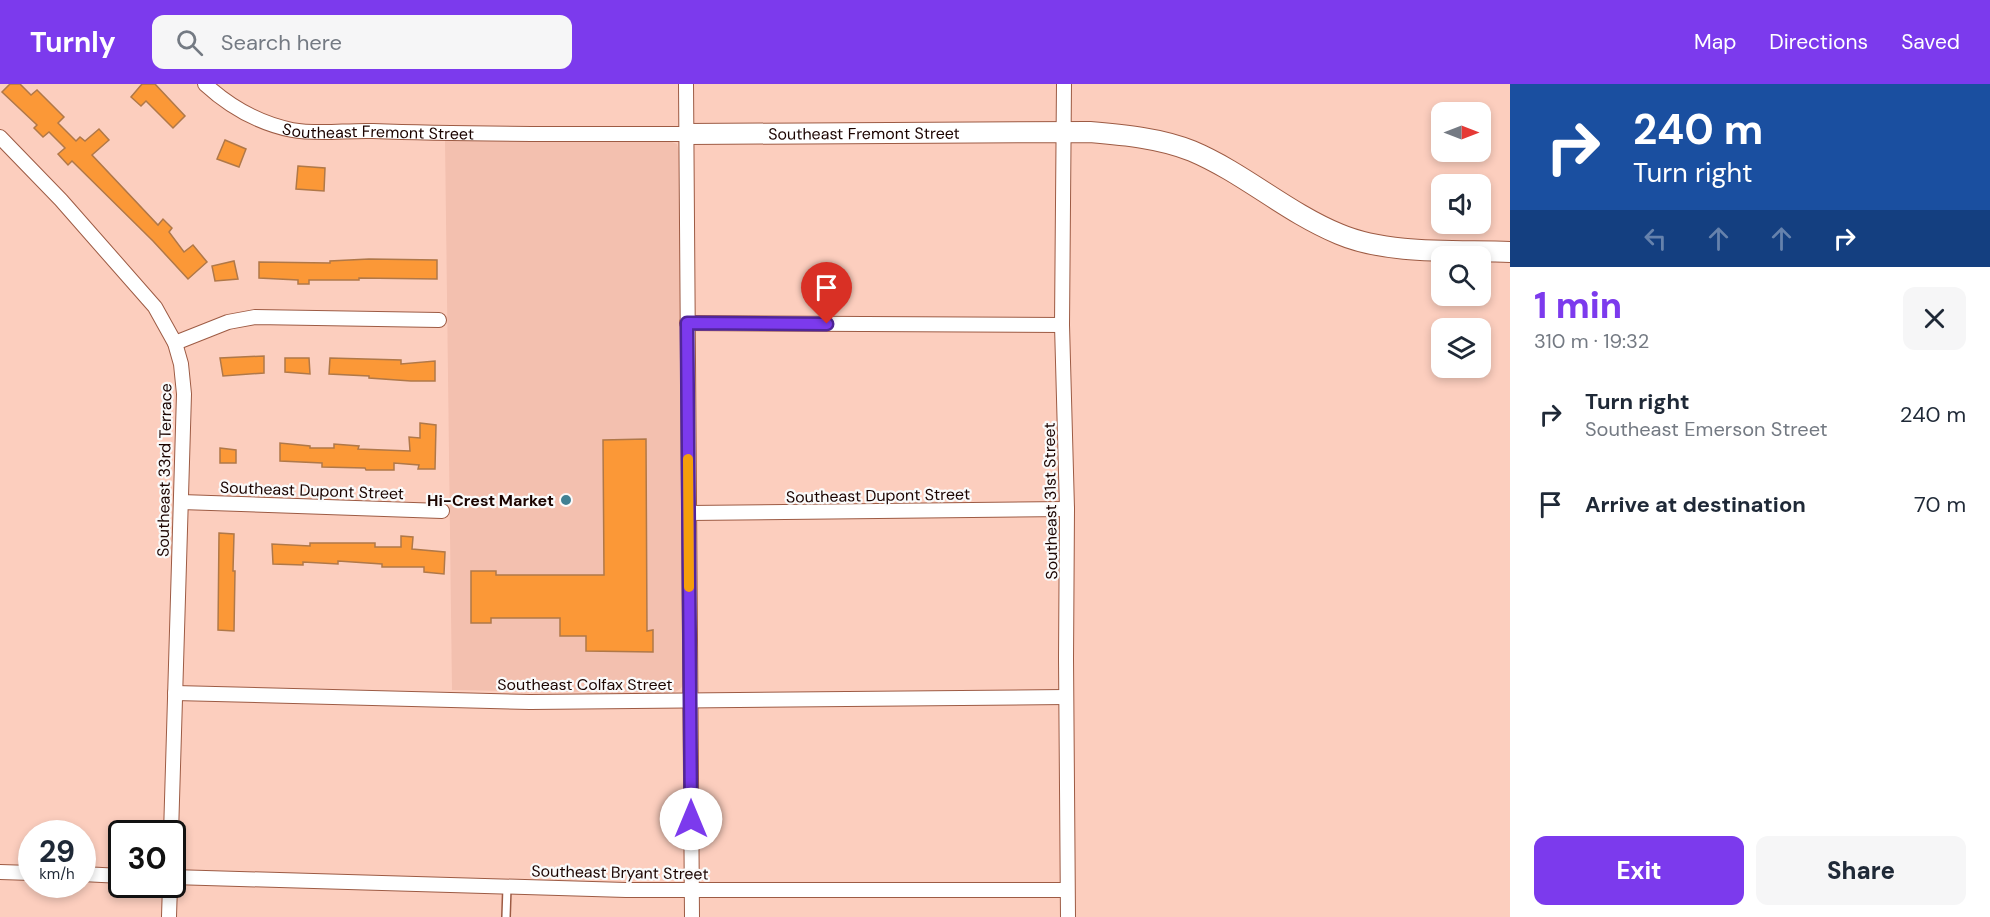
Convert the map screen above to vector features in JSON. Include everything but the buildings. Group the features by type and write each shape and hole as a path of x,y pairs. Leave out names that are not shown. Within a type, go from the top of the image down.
{"street":[{"name":"Southeast Fremont Street","path":"205,84 220,98 242,112 265,123 304,132 326,133 353,130 687,134 1089,132 1133,137 1162,141 1191,150 1340,235 1388,248 1510,252"},
{"path":"686,84 692,917"},
{"name":"Southeast 31st Street","path":"1064,84 1062,325 1067,509 1068,917"},
{"name":"Southeast 33rd Terrace","path":"0,137 61,200 155,308 175,342 183,374 184,393 171,820"},
{"path":"175,342 228,322 255,317 439,320"},
{"path":"687,323 1062,325"},
{"name":"Southeast Dupont Street","path":"181,502 442,511"},
{"name":"Southeast Dupont Street","path":"689,513 1067,509"},
{"name":"Southeast Colfax Street","path":"175,693 530,702 1066,697"},
{"path":"0,872 18,873"},
{"name":"Southeast Bryant Street","path":"186,878 692,890 1067,890"},
{"path":"170,898 170,917"}],"lane":[{"path":"506,917 507,887"}],"shaded area":[{"path":"445,139 669,141 677,144 679,152 684,683 673,694 452,690"}],"slow traffic":[{"path":"688,459 689,587"}],"place":[{"name":"Hi-Crest Market","path":"566,500"}],"route":[{"path":"691,819 687,323 827,324"}]}
